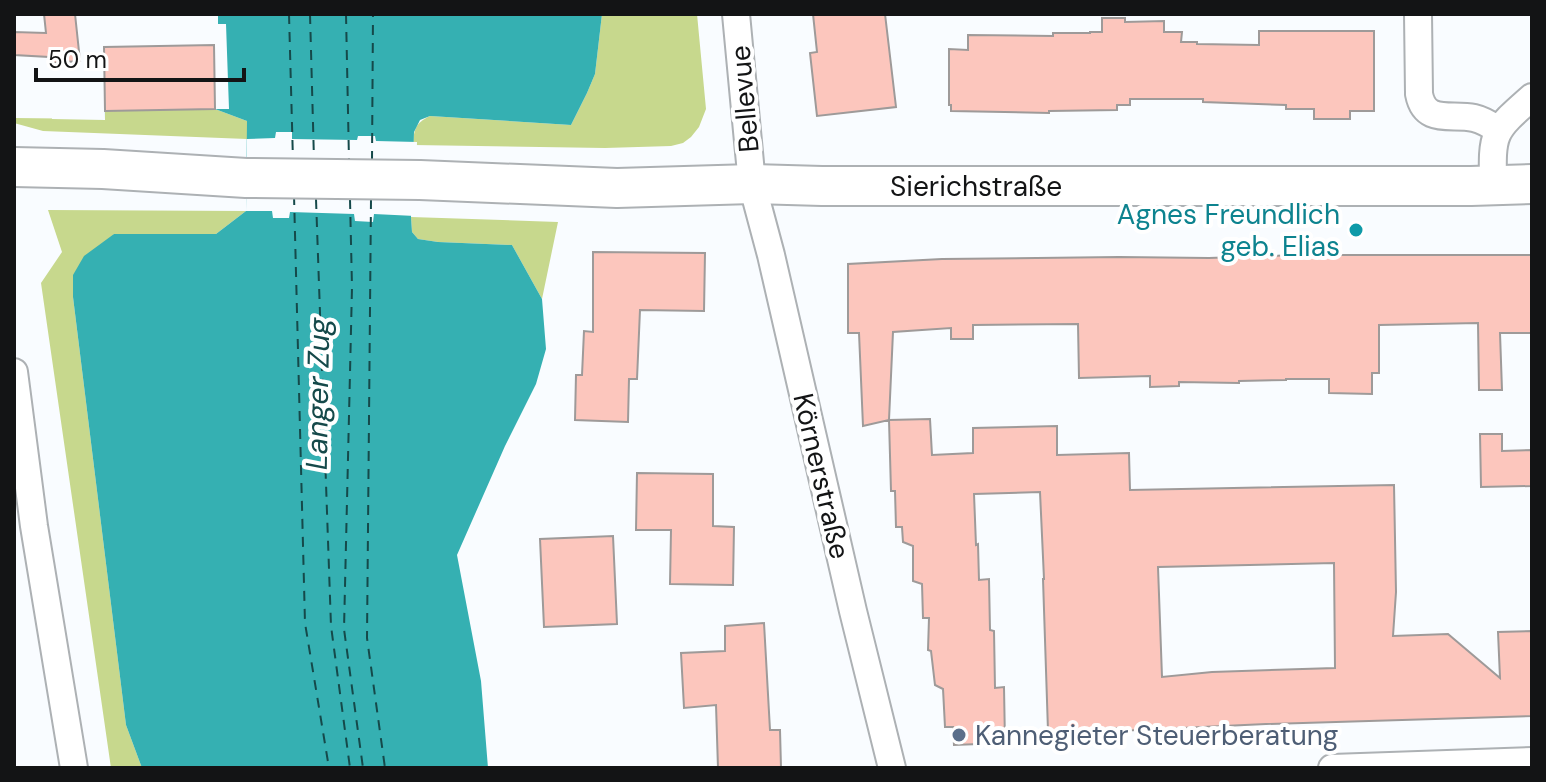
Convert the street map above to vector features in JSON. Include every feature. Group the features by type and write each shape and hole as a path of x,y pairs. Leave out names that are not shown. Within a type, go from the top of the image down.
{"main road":[{"name":"Sierichstraße","path":"14,167 246,178 420,180 617,188 752,184 1532,184"}],"street":[{"name":"Bellevue","path":"736,14 752,184"},
{"path":"1418,14 1419,94 1425,110 1438,116 1473,118 1498,130"},
{"path":"1493,186 1494,141 1498,130 1532,97"},
{"name":"Körnerstraße","path":"752,184 892,768"},
{"path":"14,372 34,526 74,768"},
{"path":"1332,768 1532,761"}],"green space":[{"path":"602,14 697,14 706,109 699,127 683,143 605,148 413,145 416,128 430,116 571,125 595,74"},
{"path":"215,109 247,121 247,139 43,131 14,123 14,118 105,119 105,111"},
{"path":"48,210 246,211 216,234 114,234 73,297 126,725 142,768 111,768 41,283 62,252"},
{"path":"411,217 558,222 542,299 512,245 418,239 412,232"}],"water":[{"name":"Langer Zug","path":"44,14 602,14 595,74 571,125 430,116 420,120 414,132 412,232 418,239 438,242 512,245 542,299 546,349 536,384 457,555 481,681 488,768 142,768 126,725 73,297 73,275 84,256 114,234 216,234 246,211 247,121 215,109 214,45 104,47 105,120 99,119 50,63"}],"pier":[{"path":"44,14 218,14 218,24 226,24 229,109 215,109 214,45 104,47 105,120 52,119"},
{"path":"276,132 292,132 292,139 357,140 358,136 375,136 376,141 417,142 415,216 374,214 373,222 355,221 354,214 290,212 289,218 273,218 272,211 246,211 247,139 275,138"}],"building":[{"path":"44,14 75,14 80,61 50,63 49,57 14,55 14,32 46,33"},
{"path":"813,14 885,14 896,107 817,116 810,53 817,52"},
{"path":"1102,18 1125,18 1125,22 1164,21 1164,32 1182,32 1181,42 1197,44 1259,45 1259,31 1374,31 1374,111 1350,111 1350,119 1314,119 1314,109 1286,109 1286,105 1203,102 1203,99 1130,99 1130,105 1117,105 1117,110 1049,113 951,111 949,49 968,50 968,35 1053,36 1053,33 1102,32"},
{"path":"214,45 215,109 105,111 104,47"},
{"path":"593,252 705,253 704,311 640,310 637,379 629,379 628,422 575,420 576,375 582,375 584,331 593,332"},
{"path":"1532,255 1532,333 1500,333 1502,390 1479,390 1478,323 1379,325 1379,373 1372,373 1372,394 1329,393 1329,379 1179,382 1179,386 1150,387 1150,376 1079,378 1078,324 973,325 973,339 951,339 951,328 893,332 889,420 863,426 859,333 848,333 848,264 942,259"},
{"path":"930,419 932,455 973,453 973,428 1057,426 1057,455 1129,453 1130,490 1394,485 1396,592 1393,636 1448,634 1500,678 1498,632 1532,631 1532,716 1048,731 1040,492 974,494 979,580 989,579 995,688 1004,687 1005,743 954,745 953,727 945,727 943,689 935,685 931,651 928,650 929,618 923,618 922,584 913,581 913,546 903,542 902,527 896,527 895,491 891,491 889,420","holes":["1334,563 1335,668 1162,677 1158,567"]},
{"path":"1480,434 1502,434 1502,451 1532,450 1532,486 1481,487"},
{"path":"637,473 713,474 713,526 734,527 733,585 670,584 671,530 636,530"},
{"path":"613,536 617,624 544,627 540,539"},
{"path":"764,623 770,730 780,730 781,768 718,768 716,705 684,708 681,653 725,651 725,626"}],"ferry route":[{"path":"289,14 293,161"},
{"path":"310,14 314,160"},
{"path":"346,14 349,161"},
{"path":"372,161 373,14"},
{"path":"294,195 305,623 329,768"},
{"path":"316,199 331,626 350,768"},
{"path":"350,199 352,287 344,629 363,768"},
{"path":"371,199 367,638 385,768"}],"place":[{"name":"Agnes Freundlich geb. Elias","path":"1356,230"},
{"name":"Kannegieter Steuerberatung","path":"959,735"}]}
